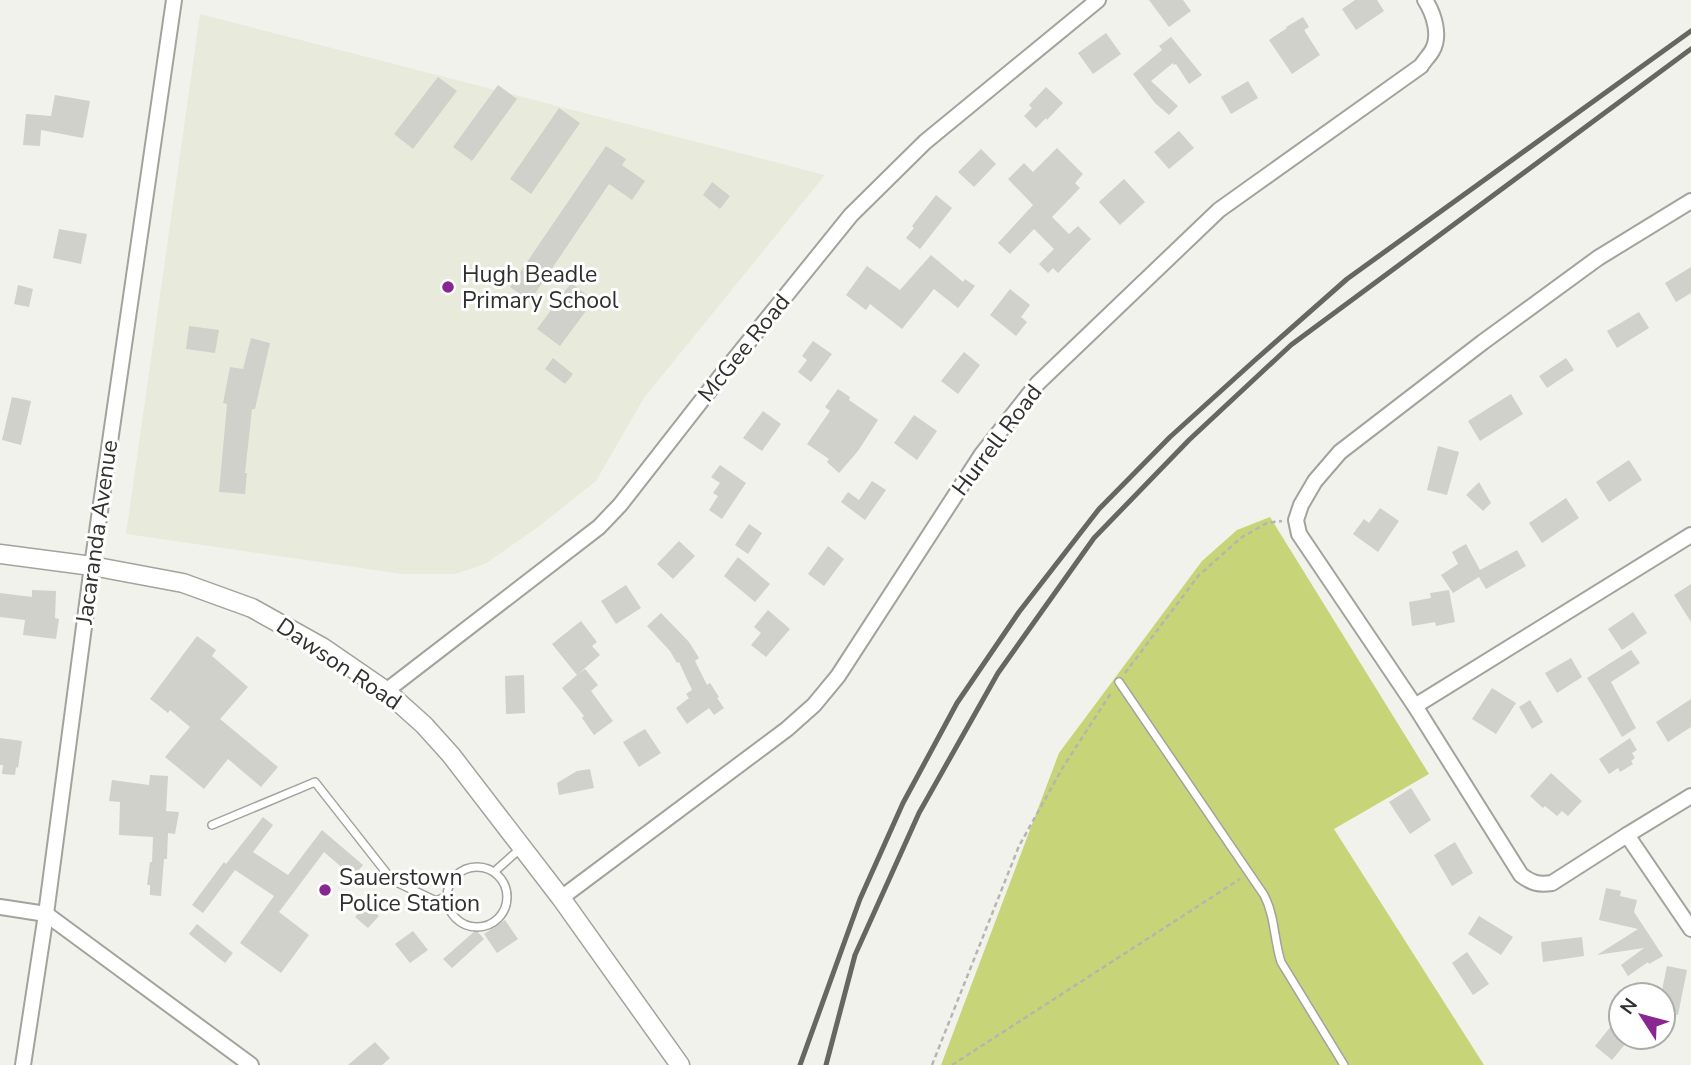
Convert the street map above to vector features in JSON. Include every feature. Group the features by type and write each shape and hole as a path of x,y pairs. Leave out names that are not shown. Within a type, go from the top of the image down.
{"street":[{"name":"Jacaranda Avenue","path":"23,1065 174,0"},
{"name":"McGee Road","path":"386,691 599,527 620,505 851,215 925,142 1098,0"},
{"name":"Hurrell Road","path":"561,898 787,729 814,705 838,676 982,454 1038,383 1220,210 1421,66 1433,49 1436,32 1430,8 1425,0"},
{"path":"1691,201 1598,258 1340,452 1315,481 1296,520 1299,534 1415,706 1521,875 1531,883 1552,883 1691,796"},
{"path":"1415,706 1691,536"},
{"name":"Dawson Road","path":"0,554 92,566 183,583 252,608 322,647 386,691 424,725 451,755 561,898 680,1065"},
{"path":"1628,835 1691,929"},
{"path":"0,908 46,914 251,1065"}],"lane":[{"path":"1119,682 1270,906 1281,962 1344,1065"},
{"path":"212,825 315,782 392,880 436,901 447,895"},
{"path":"494,872 522,847"},
{"path":"482,867 494,872 503,881 507,893 506,905 500,916 491,924 479,928 466,925 456,918 449,908 447,895 450,883 458,874 470,868 482,867"}],"path":[{"path":"932,1065 1019,846 1063,767 1119,682 1199,575 1241,537 1267,523 1296,520"},
{"path":"952,1065 1249,874"}],"shaded area":[{"name":"Hugh Beadle Primary School","path":"200,14 825,175 644,398 596,481 537,528 485,564 455,574 402,574 126,534"}],"green space":[{"path":"1270,517 1429,774 1334,829 1484,1065 941,1065 1059,753 1202,561 1237,530"}],"building":[{"path":"1149,0 1183,0 1191,11 1169,27"},
{"path":"1355,0 1377,0 1384,11 1356,30 1342,9"},
{"path":"1303,17 1309,27 1304,30 1320,55 1292,74 1269,40"},
{"path":"1106,33 1121,54 1093,74 1078,53"},
{"path":"1171,37 1202,75 1189,84 1173,63 1151,81 1178,106 1169,115 1155,103 1133,74 1162,50 1159,46"},
{"path":"438,77 457,91 413,149 394,134"},
{"path":"1248,81 1258,98 1231,114 1221,97"},
{"path":"498,85 517,99 472,161 453,147"},
{"path":"1046,87 1063,103 1036,128 1024,116 1032,108 1029,105"},
{"path":"55,95 90,101 83,138 41,130 40,146 23,145 26,114 51,116"},
{"path":"559,108 580,123 531,194 510,179"},
{"path":"1179,131 1194,148 1169,169 1154,152"},
{"path":"606,146 626,159 622,165 645,181 632,200 609,184 530,301 510,287"},
{"path":"1057,148 1083,174 1075,183 1080,188 1052,217 1069,234 1078,226 1091,239 1058,273 1053,268 1048,273 1039,264 1054,249 1034,229 1010,254 998,243 1033,205 1008,179 1024,163 1033,172"},
{"path":"981,149 996,164 974,187 958,172"},
{"path":"1124,179 1145,202 1120,225 1099,202"},
{"path":"712,182 730,196 720,209 703,195"},
{"path":"936,195 952,208 920,249 906,238"},
{"path":"59,229 87,234 81,264 53,258"},
{"path":"931,255 963,282 965,279 975,286 958,308 934,289 902,329 870,304 866,310 846,295 867,266 900,290"},
{"path":"1691,267 1691,293 1676,302 1665,283"},
{"path":"571,283 594,300 560,346 537,329"},
{"path":"18,285 33,289 29,307 14,304"},
{"path":"1010,289 1030,305 1021,317 1027,322 1016,336 990,315"},
{"path":"1639,312 1649,328 1617,348 1607,331"},
{"path":"189,326 219,330 215,353 186,349"},
{"path":"251,338 270,343 255,409 252,409 245,494 219,492 227,404 223,403 230,367 243,369"},
{"path":"813,341 832,354 811,382 798,372 807,360 802,356"},
{"path":"964,352 980,365 958,394 941,381"},
{"path":"553,358 573,374 565,384 545,369"},
{"path":"1566,358 1574,370 1547,388 1539,376"},
{"path":"838,389 878,420 858,451 839,473 827,462 829,459 807,444 830,411 825,407"},
{"path":"1511,394 1523,414 1480,441 1468,421"},
{"path":"12,397 31,401 21,445 2,440"},
{"path":"763,411 781,424 762,451 743,438"},
{"path":"914,415 937,431 917,460 894,443"},
{"path":"1438,446 1459,452 1447,495 1427,490"},
{"path":"1629,460 1642,480 1609,502 1596,482"},
{"path":"720,465 746,483 722,519 709,510 718,496 713,493 720,483 711,477"},
{"path":"872,481 886,490 865,520 841,502 848,492 859,500"},
{"path":"1479,482 1491,503 1483,511 1466,495"},
{"path":"1566,498 1579,518 1542,543 1529,523"},
{"path":"1380,508 1399,521 1378,552 1353,534 1364,519 1369,523"},
{"path":"749,524 762,533 748,554 735,545"},
{"path":"679,541 695,556 673,579 657,564"},
{"path":"1466,544 1480,570 1517,550 1526,566 1486,589 1479,577 1453,593 1441,575 1458,564 1452,552"},
{"path":"828,546 844,559 824,586 808,574"},
{"path":"738,557 770,584 755,602 724,576"},
{"path":"1691,584 1691,622 1674,595"},
{"path":"626,585 641,608 616,624 601,601"},
{"path":"32,590 56,591 55,618 59,619 56,639 23,635 25,620 0,617 0,593 32,597"},
{"path":"1449,590 1455,622 1436,626 1435,622 1412,626 1409,602 1431,598 1430,593"},
{"path":"768,610 790,629 766,657 751,645 761,633 754,627"},
{"path":"1633,612 1647,633 1622,650 1608,629"},
{"path":"661,613 689,642 699,658 695,661 707,685 710,683 724,708 714,715 709,708 687,724 676,708 689,698 686,694 692,690 679,662 677,663 670,651 647,626"},
{"path":"581,621 597,642 592,646 600,655 577,675 552,644"},
{"path":"197,636 216,650 212,656 248,687 220,719 278,767 261,787 228,759 204,789 165,757 190,727 170,710 168,713 150,699"},
{"path":"1631,650 1640,663 1611,682 1636,728 1622,737 1587,678"},
{"path":"1571,658 1582,677 1557,693 1545,673"},
{"path":"585,669 598,685 591,691 613,721 594,735 582,718 584,716 562,688"},
{"path":"524,675 525,713 506,714 505,676"},
{"path":"1492,688 1516,703 1496,734 1472,719"},
{"path":"1691,699 1691,727 1668,742 1656,722"},
{"path":"1530,700 1543,722 1532,729 1519,707"},
{"path":"645,729 661,753 639,767 623,742"},
{"path":"0,738 22,741 15,775 2,774"},
{"path":"1630,738 1637,750 1632,753 1635,758 1631,761 1633,764 1620,772 1618,768 1609,774 1599,759"},
{"path":"590,769 594,788 559,795 557,783 577,771"},
{"path":"1551,773 1582,801 1568,816 1562,811 1557,816 1530,796"},
{"path":"150,775 168,776 166,811 179,812 175,834 168,833 161,896 150,895 150,885 147,885 152,862 153,837 119,835 120,802 109,801 112,780 149,785"},
{"path":"1411,788 1431,820 1410,834 1389,802"},
{"path":"263,817 273,825 253,852 288,875 322,830 363,865 353,877 324,852 279,912 309,935 281,973 240,943 274,896 235,870 203,913 192,905"},
{"path":"1455,842 1473,873 1452,886 1434,855"},
{"path":"1606,888 1621,891 1620,896 1637,900 1634,912 1663,956 1649,964 1648,962 1628,976 1621,965 1644,948 1597,955 1638,929 1599,920"},
{"path":"366,905 379,916 368,928 355,917"},
{"path":"1479,916 1513,937 1501,955 1468,934"},
{"path":"505,920 518,939 497,953 484,934"},
{"path":"197,924 233,953 225,963 189,934"},
{"path":"476,930 484,939 452,968 443,959"},
{"path":"413,931 428,950 410,963 395,944"},
{"path":"1582,937 1584,956 1543,962 1541,942"},
{"path":"1467,952 1489,984 1473,995 1452,963"},
{"path":"1667,966 1687,970 1678,1015 1677,981 1664,981"},
{"path":"1607,1031 1607,1051 1619,1051 1612,1060 1595,1046"},
{"path":"375,1042 390,1058 382,1065 348,1065"}],"railway":[{"path":"800,1065 860,899 903,803 957,703 1019,612 1099,509 1170,437 1347,279 1691,31"},
{"path":"826,1065 855,955 919,813 998,673 1094,538 1189,440 1291,345 1691,49"}],"place":[{"name":"Hugh Beadle Primary School","path":"448,287"},
{"name":"Sauerstown Police Station","path":"325,890"}]}
